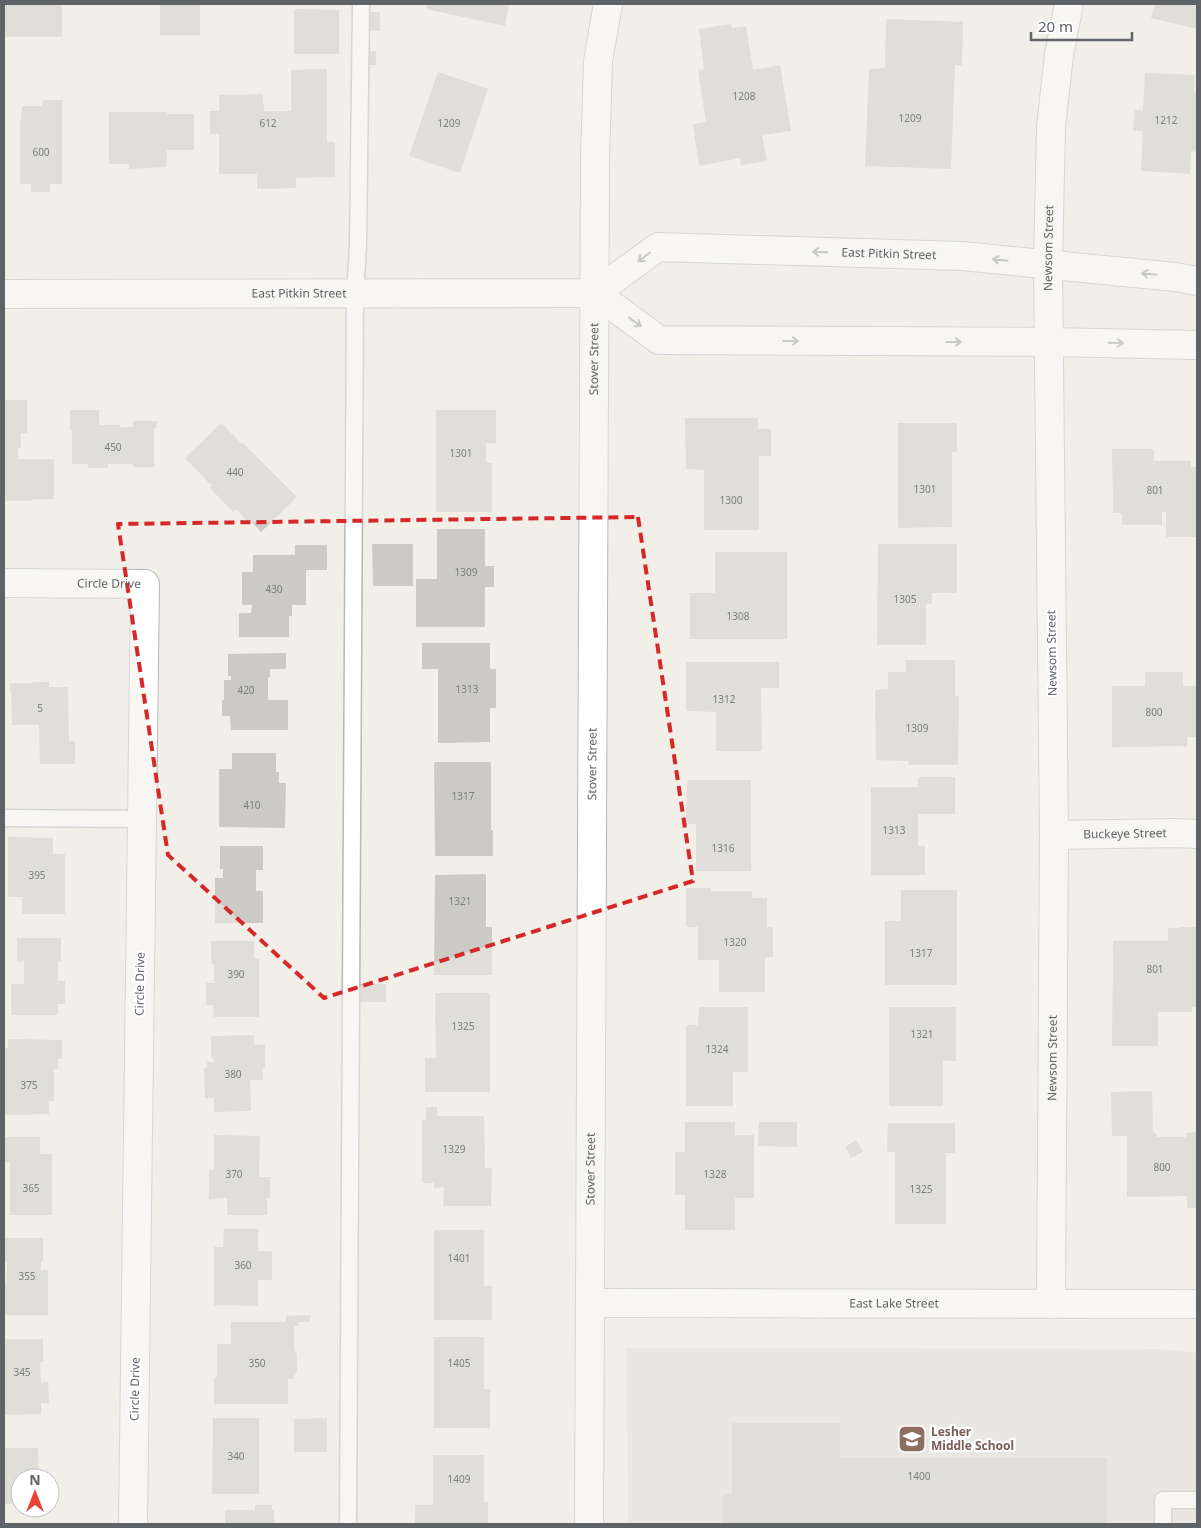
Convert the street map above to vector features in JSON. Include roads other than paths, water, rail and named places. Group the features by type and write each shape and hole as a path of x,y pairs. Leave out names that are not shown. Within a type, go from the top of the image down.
{"street":[{"name":"Stover Street","path":"589,1524 595,160 598,62 608,4"},
{"name":"Newsom Street","path":"1051,1304 1054,835 1048,265 1051,127 1058,55 1069,4"},
{"name":"East Pitkin Street","path":"4,294 595,293 658,247 962,256 1175,277 1197,281"},
{"path":"595,293 659,340 1197,344"},
{"name":"Circle Drive","path":"4,583 145,584 133,1524"},
{"name":"Buckeye Street","path":"1054,835 1197,834"},
{"name":"East Lake Street","path":"590,1303 1197,1304"}],"lane":[{"path":"348,1524 355,294 358,245 361,4"},
{"path":"4,818 142,819"},
{"path":"1163,1524 1163,1500 1197,1500"}],"place":[{"name":"Lesher Middle School","path":"912,1439"}]}
